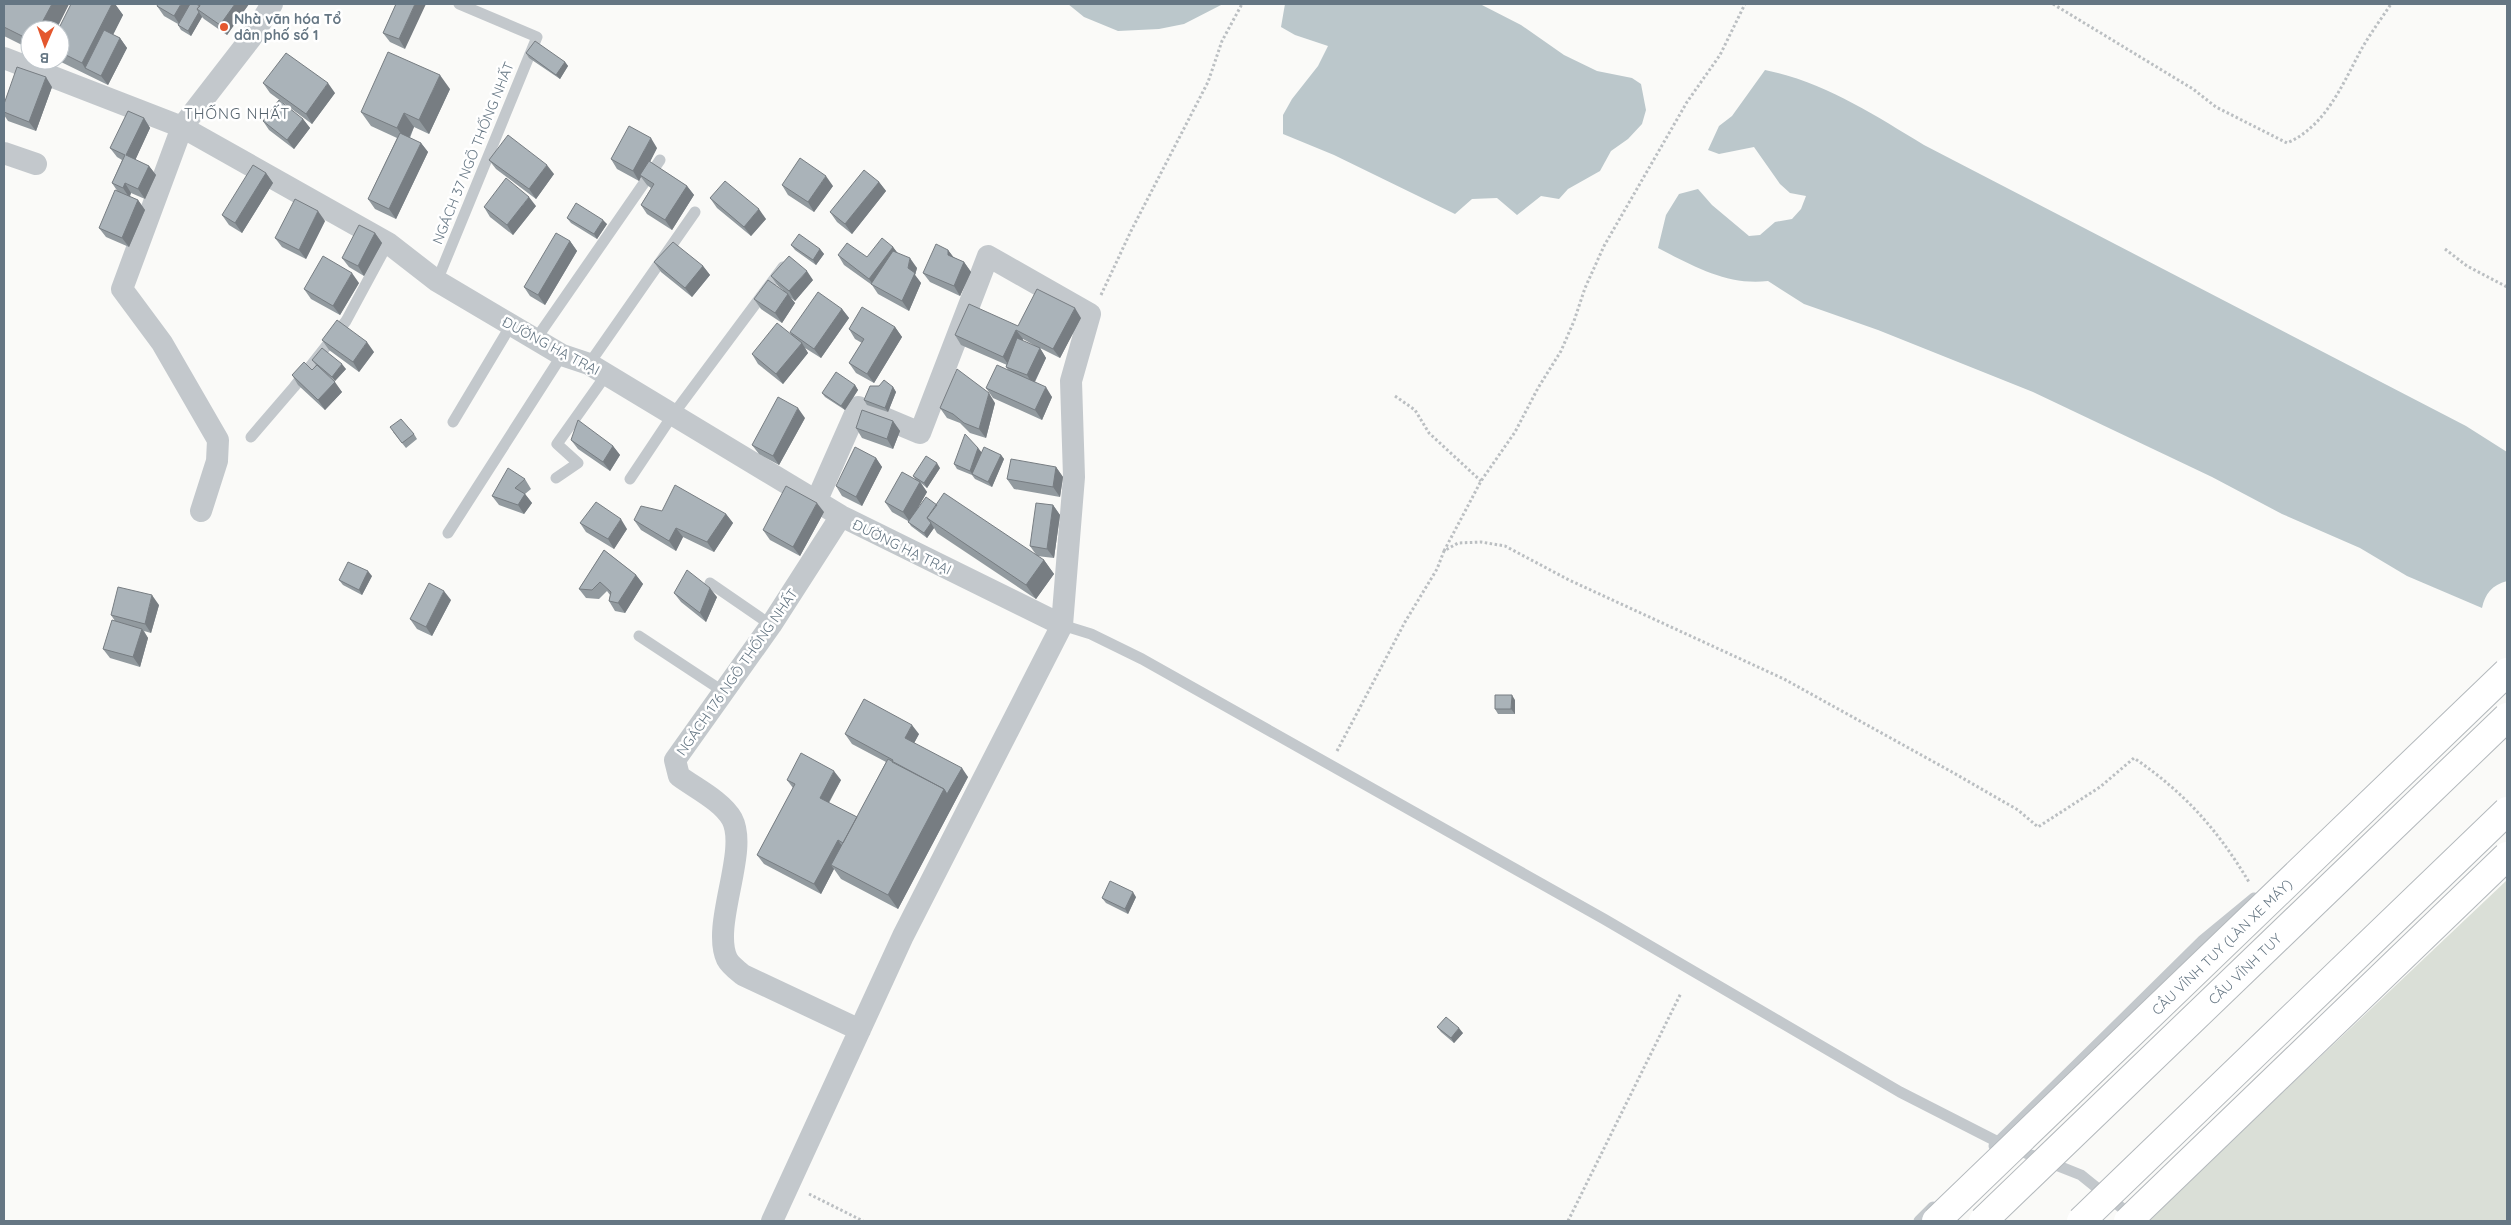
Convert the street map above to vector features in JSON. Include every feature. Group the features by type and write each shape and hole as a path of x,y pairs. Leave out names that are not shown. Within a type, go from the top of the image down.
{"highway":[{"name":"CẦU VĨNH TUY (LÀN XE MÁY)","path":"1937,1211 2504,668"},
{"name":"CẦU VĨNH TUY","path":"1983,1221 2507,717"},
{"path":"2081,1221 2507,811"},
{"path":"2128,1221 2507,856"}],"street":[{"path":"201,511 217,461 218,440 162,343 122,289 182,127 250,38 272,4"},
{"name":"ĐƯỜNG HẠ TRẠI","path":"4,58 182,127 388,243 437,281 562,355 597,370 840,516 1062,625"},
{"path":"4,153 36,164"},
{"path":"772,1221 903,936 1062,625 1074,477 1071,381 1090,314 988,256 920,433 858,407 816,502"},
{"name":"NGÁCH 176 NGÕ THỐNG NHẤT","path":"840,516 771,625 675,760 679,776 720,806 732,819 734,826 735,850 722,943 728,960 743,975 860,1030"}],"lane":[{"name":"NGÁCH 37 NGÕ THỐNG NHẤT","path":"437,281 537,37 459,4"},
{"path":"536,339 660,160"},
{"path":"556,478 578,464 557,444 597,370 695,212"},
{"path":"252,437 294,388 346,321 388,243"},
{"path":"630,479 672,416 784,265"},
{"path":"453,422 511,325"},
{"path":"448,533 562,355"},
{"path":"710,583 771,625"},
{"path":"1062,625 1091,634 1142,659 1604,919 1900,1092 1998,1142 2081,1175 2139,1221"},
{"path":"639,636 724,692"},
{"path":"2443,716 2504,668"},
{"path":"1985,1155 2203,940 2261,892"},
{"path":"1919,1221 1937,1211"}],"path":[{"path":"1090,314 1208,82 1222,41 1242,4"},
{"path":"1328,764 1347,737 1404,622 1437,568 1481,481 1515,432 1538,388 1561,351 1574,321 1584,288 1604,246 1688,102 1720,55 1745,4"},
{"path":"2053,4 2193,89 2216,107 2287,143 2299,138 2333,105 2362,49 2390,4"},
{"path":"2445,249 2467,266 2507,287"},
{"path":"1396,396 1415,410 1428,433 1481,481"},
{"path":"1444,551 1458,543 1481,542 1505,546 1569,580 1784,679 2018,810 2038,827 2100,787 2134,758 2190,804 2219,834 2261,892"},
{"path":"1568,1221 1682,993"},
{"path":"788,1184 863,1221"}],"shaded area":[{"path":"1068,4 1223,4 1184,24 1159,29 1118,31 1084,17"},
{"path":"1285,4 1480,4 1521,25 1564,55 1597,71 1632,78 1641,84 1646,110 1642,124 1628,139 1611,151 1600,171 1568,189 1559,199 1541,196 1517,215 1497,198 1472,199 1455,214 1334,155 1283,134 1283,115 1292,99 1318,66 1328,46 1295,35 1281,27"},
{"path":"1765,70 1808,82 1848,100 1924,145 2466,426 2507,452 2507,581 2497,585 2490,591 2485,598 2482,608 2407,576 2360,548 2282,514 2212,477 2033,392 1878,330 1804,304 1768,281 1753,282 1725,278 1698,268 1658,248 1666,215 1679,194 1698,189 1712,205 1749,236 1760,235 1775,222 1792,219 1801,209 1806,196 1790,193 1780,184 1754,147 1719,154 1708,150 1719,126 1732,116"},
{"path":"2507,880 2507,1221 2147,1221"}],"building":[{"path":"4,4 52,4 43,20 20,20 20,35 4,27"},
{"path":"71,4 112,4 82,63 70,57 70,20 63,20"},
{"path":"158,4 181,4 174,16 157,6"},
{"path":"190,4 200,6 197,9 199,12 188,31 178,25"},
{"path":"201,4 235,4 220,25 197,9"},
{"path":"396,4 415,4 399,39 383,33"},
{"path":"104,30 120,38 101,76 85,68"},
{"path":"535,41 565,62 556,75 526,53"},
{"path":"388,52 440,75 419,120 404,113 397,128 361,112"},
{"path":"286,53 328,83 306,114 263,83"},
{"path":"17,67 20,70 46,77 29,122 4,112 4,104"},
{"path":"279,100 303,119 287,140 263,121"},
{"path":"128,111 144,118 126,155 149,166 138,189 125,183 123,188 112,183 125,155 110,148"},
{"path":"629,126 651,138 633,171 611,159"},
{"path":"400,133 421,143 389,209 368,199"},
{"path":"508,135 547,165 529,189 489,160"},
{"path":"800,158 826,176 808,202 782,185"},
{"path":"649,161 687,186 665,220 641,205 654,184 640,175"},
{"path":"253,165 266,173 235,223 222,215"},
{"path":"864,170 879,182 845,224 830,212"},
{"path":"506,178 529,197 507,225 484,207"},
{"path":"725,181 759,209 744,227 710,198"},
{"path":"115,190 138,200 122,238 99,228"},
{"path":"295,199 318,211 299,250 275,238"},
{"path":"576,203 603,220 594,234 567,218"},
{"path":"359,225 375,233 358,266 342,258"},
{"path":"556,233 570,241 538,295 524,287"},
{"path":"799,234 820,249 813,260 791,245"},
{"path":"882,238 893,247 869,279 838,255 847,243 867,257"},
{"path":"673,242 703,266 685,288 654,262"},
{"path":"936,244 948,250 948,255 964,262 954,286 923,273"},
{"path":"893,251 910,258 908,268 915,273 902,301 871,284"},
{"path":"323,256 352,273 333,306 304,289"},
{"path":"789,256 807,271 789,291 771,276"},
{"path":"768,280 788,294 775,313 754,299"},
{"path":"1037,289 1075,308 1053,349 1016,330 1003,357 955,335 969,304 1018,326"},
{"path":"818,292 842,309 814,349 790,332"},
{"path":"862,307 895,327 867,374 849,363 864,339 849,329"},
{"path":"337,320 367,342 353,362 322,340"},
{"path":"777,323 802,343 776,374 752,354"},
{"path":"1017,338 1040,348 1027,375 1006,367"},
{"path":"322,348 342,364 332,377 312,360"},
{"path":"304,362 312,370 317,365 335,382 318,400 292,375"},
{"path":"997,365 1046,387 1035,410 986,388"},
{"path":"957,369 989,393 979,429 964,423 953,414 940,408"},
{"path":"836,372 855,385 841,406 822,393"},
{"path":"884,380 893,387 885,408 864,400 870,386 879,386"},
{"path":"778,397 798,408 773,456 752,445"},
{"path":"862,410 893,421 887,439 856,428"},
{"path":"401,419 414,434 402,443 390,427"},
{"path":"578,420 613,446 603,462 571,440"},
{"path":"965,434 978,448 970,471 954,464"},
{"path":"855,447 876,458 856,497 836,486"},
{"path":"984,447 1001,455 988,482 972,474"},
{"path":"926,456 937,463 924,483 913,476"},
{"path":"1011,459 1056,467 1053,487 1007,479"},
{"path":"508,468 525,479 515,488 525,494 518,505 492,496"},
{"path":"902,472 920,482 903,512 885,502"},
{"path":"675,485 726,514 707,542 676,528 669,541 634,520 641,506 662,511"},
{"path":"786,486 817,503 793,547 763,530"},
{"path":"944,493 1044,560 1026,585 927,518"},
{"path":"926,497 937,505 927,518 931,523 924,533 908,522"},
{"path":"596,502 621,519 608,539 580,523"},
{"path":"1036,503 1053,505 1047,549 1030,546"},
{"path":"604,550 636,575 618,603 609,601 611,592 600,582 592,590 579,589"},
{"path":"348,562 368,571 359,590 339,580"},
{"path":"687,570 710,588 700,613 674,593"},
{"path":"429,583 444,591 426,627 410,619"},
{"path":"118,587 152,595 145,624 111,615"},
{"path":"112,620 142,629 133,657 103,649"},
{"path":"1495,695 1512,695 1511,709 1495,709"},
{"path":"864,699 912,725 905,738 962,768 947,794 944,789 892,762 893,760 845,734"},
{"path":"801,753 834,771 820,798 857,817 843,843 838,840 814,884 757,855 795,784 787,780"},
{"path":"888,759 944,789 888,895 831,865"},
{"path":"1110,881 1133,892 1125,909 1102,898"},
{"path":"1446,1017 1459,1028 1451,1038 1437,1027"}],"place":[{"name":"Nhà văn hóa Tổ dân phố số 1","path":"224,27"}],"district":[{"name":"THỐNG NHẤT","path":"237,114"}]}
